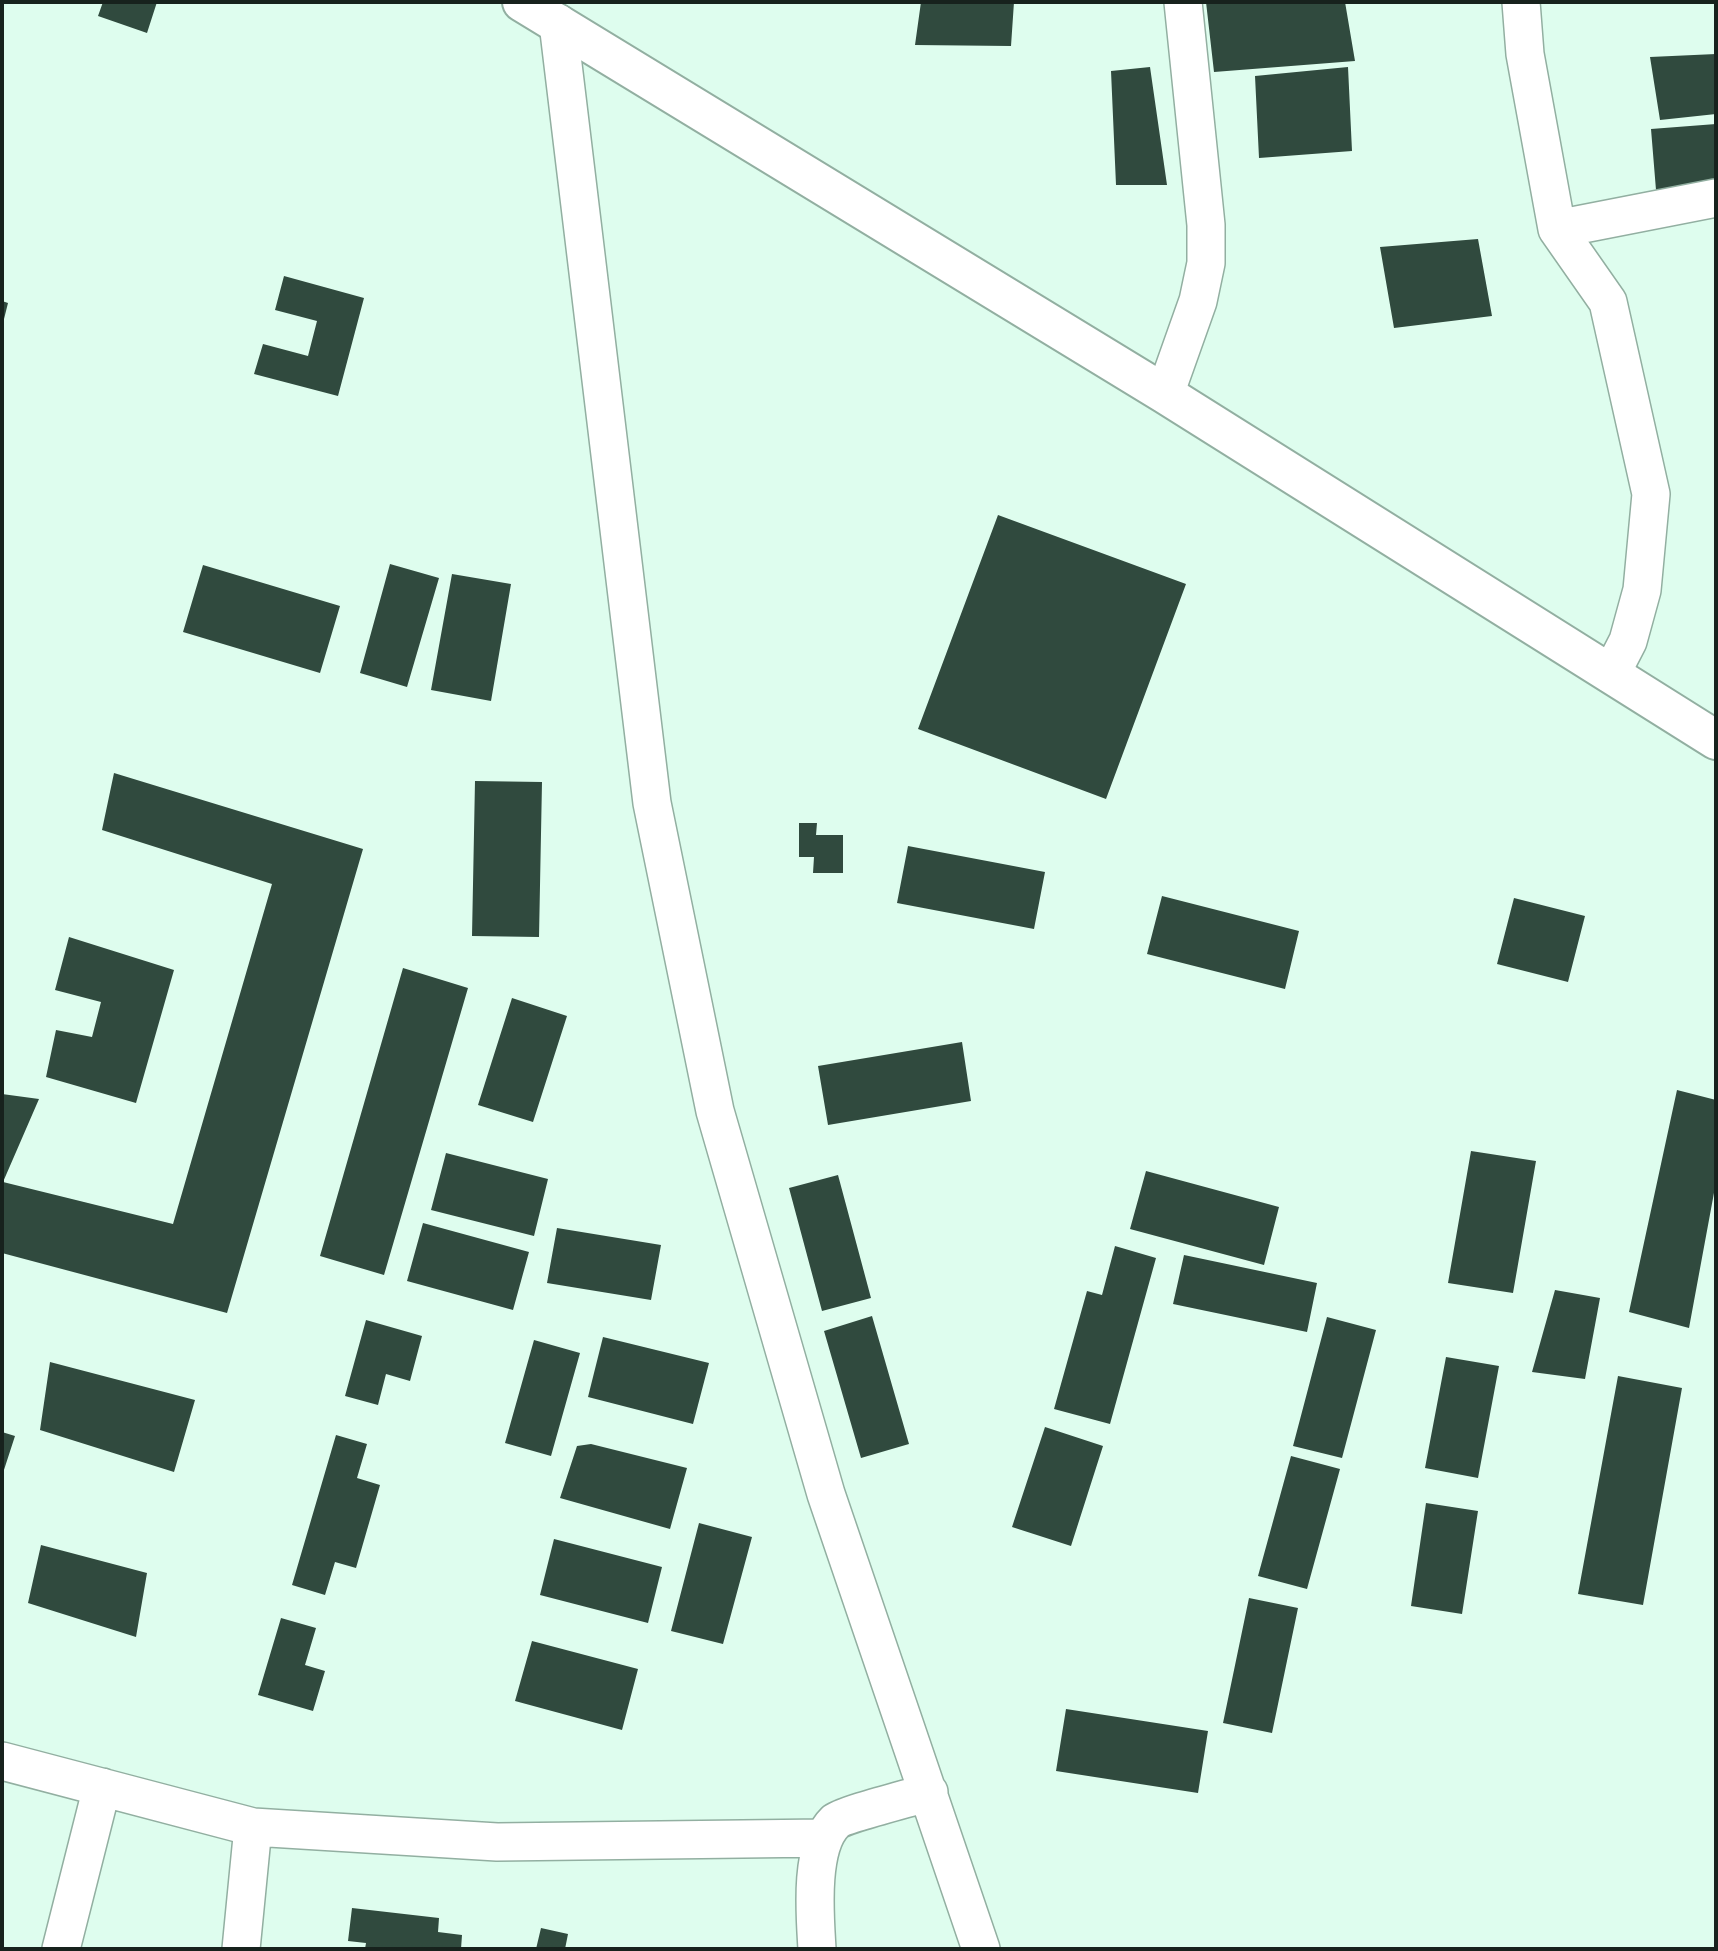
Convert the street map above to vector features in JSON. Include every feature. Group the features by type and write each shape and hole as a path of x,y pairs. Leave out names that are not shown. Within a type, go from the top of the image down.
{"street":[{"path":"522,2 1165,394 1716,740"},
{"path":"1165,394 1198,301 1206,263 1206,225 1183,2"},
{"path":"1521,2 1525,54 1558,229 1608,302 1651,494 1642,590 1628,641 1611,674"},
{"path":"558,23 652,803 713,1098 826,1494 981,1949"},
{"path":"1558,229 1716,198"},
{"path":"2,1761 253,1827 497,1842 824,1838"},
{"path":"61,1949 102,1787"},
{"path":"817,1949 813,1892 824,1838 836,1821 929,1793"},
{"path":"242,1949 253,1827"}],"building":[{"path":"103,2 157,2 147,33 98,16"},
{"path":"921,2 1014,2 1011,46 915,45"},
{"path":"1206,2 1345,2 1355,61 1214,72"},
{"path":"1716,54 1716,114 1660,120 1650,57"},
{"path":"1150,67 1167,185 1116,185 1111,71"},
{"path":"1348,67 1352,151 1259,158 1255,76"},
{"path":"1716,124 1716,183 1656,190 1651,129"},
{"path":"1478,239 1492,316 1394,328 1380,247"},
{"path":"284,276 364,298 338,396 254,374 263,344 308,356 317,321 275,310"},
{"path":"2,301 8,303 3,323 2,323"},
{"path":"998,515 1186,584 1106,799 918,729"},
{"path":"390,564 439,578 407,687 360,673"},
{"path":"203,565 340,606 320,673 183,632"},
{"path":"452,574 511,584 491,701 431,690"},
{"path":"114,773 363,849 227,1313 2,1253 2,1094 39,1099 3,1182 173,1224 272,884 102,830"},
{"path":"475,781 542,782 539,937 472,936"},
{"path":"799,823 817,823 816,835 843,835 843,873 813,873 814,857 799,857"},
{"path":"908,846 1045,872 1034,929 897,903"},
{"path":"1162,896 1299,931 1285,989 1147,954"},
{"path":"1514,898 1585,916 1568,982 1497,964"},
{"path":"69,937 174,970 136,1103 46,1077 56,1030 92,1037 101,1002 55,990"},
{"path":"403,968 468,988 384,1275 320,1256"},
{"path":"512,998 567,1016 533,1122 478,1105"},
{"path":"962,1042 971,1101 828,1125 818,1066"},
{"path":"1677,1090 1716,1100 1716,1182 1689,1328 1629,1312"},
{"path":"1471,1151 1536,1161 1513,1293 1448,1283"},
{"path":"446,1153 548,1179 534,1236 431,1210"},
{"path":"1146,1171 1279,1207 1264,1265 1130,1229"},
{"path":"838,1175 871,1298 822,1311 789,1188"},
{"path":"423,1223 529,1252 513,1310 407,1281"},
{"path":"557,1228 661,1245 651,1300 547,1283"},
{"path":"1115,1246 1156,1258 1110,1424 1054,1409 1087,1291 1102,1295"},
{"path":"1184,1255 1317,1283 1307,1332 1173,1304"},
{"path":"1555,1290 1600,1298 1585,1379 1532,1372"},
{"path":"872,1316 909,1444 861,1458 824,1331"},
{"path":"1327,1317 1376,1330 1342,1458 1293,1446"},
{"path":"366,1320 422,1336 410,1381 386,1374 378,1405 345,1396"},
{"path":"603,1337 709,1363 693,1424 588,1397"},
{"path":"534,1340 580,1353 551,1456 505,1443"},
{"path":"1446,1357 1499,1366 1478,1478 1425,1468"},
{"path":"50,1362 195,1400 174,1472 40,1430"},
{"path":"1618,1376 1682,1388 1643,1605 1578,1594"},
{"path":"1045,1427 1103,1446 1071,1546 1012,1527"},
{"path":"2,1432 15,1436 2,1476"},
{"path":"336,1435 367,1444 357,1478 380,1485 356,1568 335,1562 325,1595 292,1585"},
{"path":"591,1444 687,1468 670,1529 560,1498 577,1446"},
{"path":"1291,1456 1340,1469 1307,1589 1258,1576"},
{"path":"1426,1503 1478,1511 1462,1614 1411,1606"},
{"path":"699,1523 752,1537 723,1644 671,1631"},
{"path":"554,1539 662,1567 648,1623 540,1595"},
{"path":"41,1545 147,1573 136,1637 28,1603"},
{"path":"1249,1598 1298,1608 1272,1733 1223,1723"},
{"path":"281,1618 316,1628 305,1665 325,1671 313,1711 258,1695"},
{"path":"532,1641 638,1669 622,1730 515,1701"},
{"path":"1066,1709 1208,1731 1198,1793 1056,1771"},
{"path":"352,1908 439,1918 438,1932 462,1935 461,1949 365,1949 366,1943 348,1941"},
{"path":"541,1928 568,1934 565,1949 536,1949"}]}
